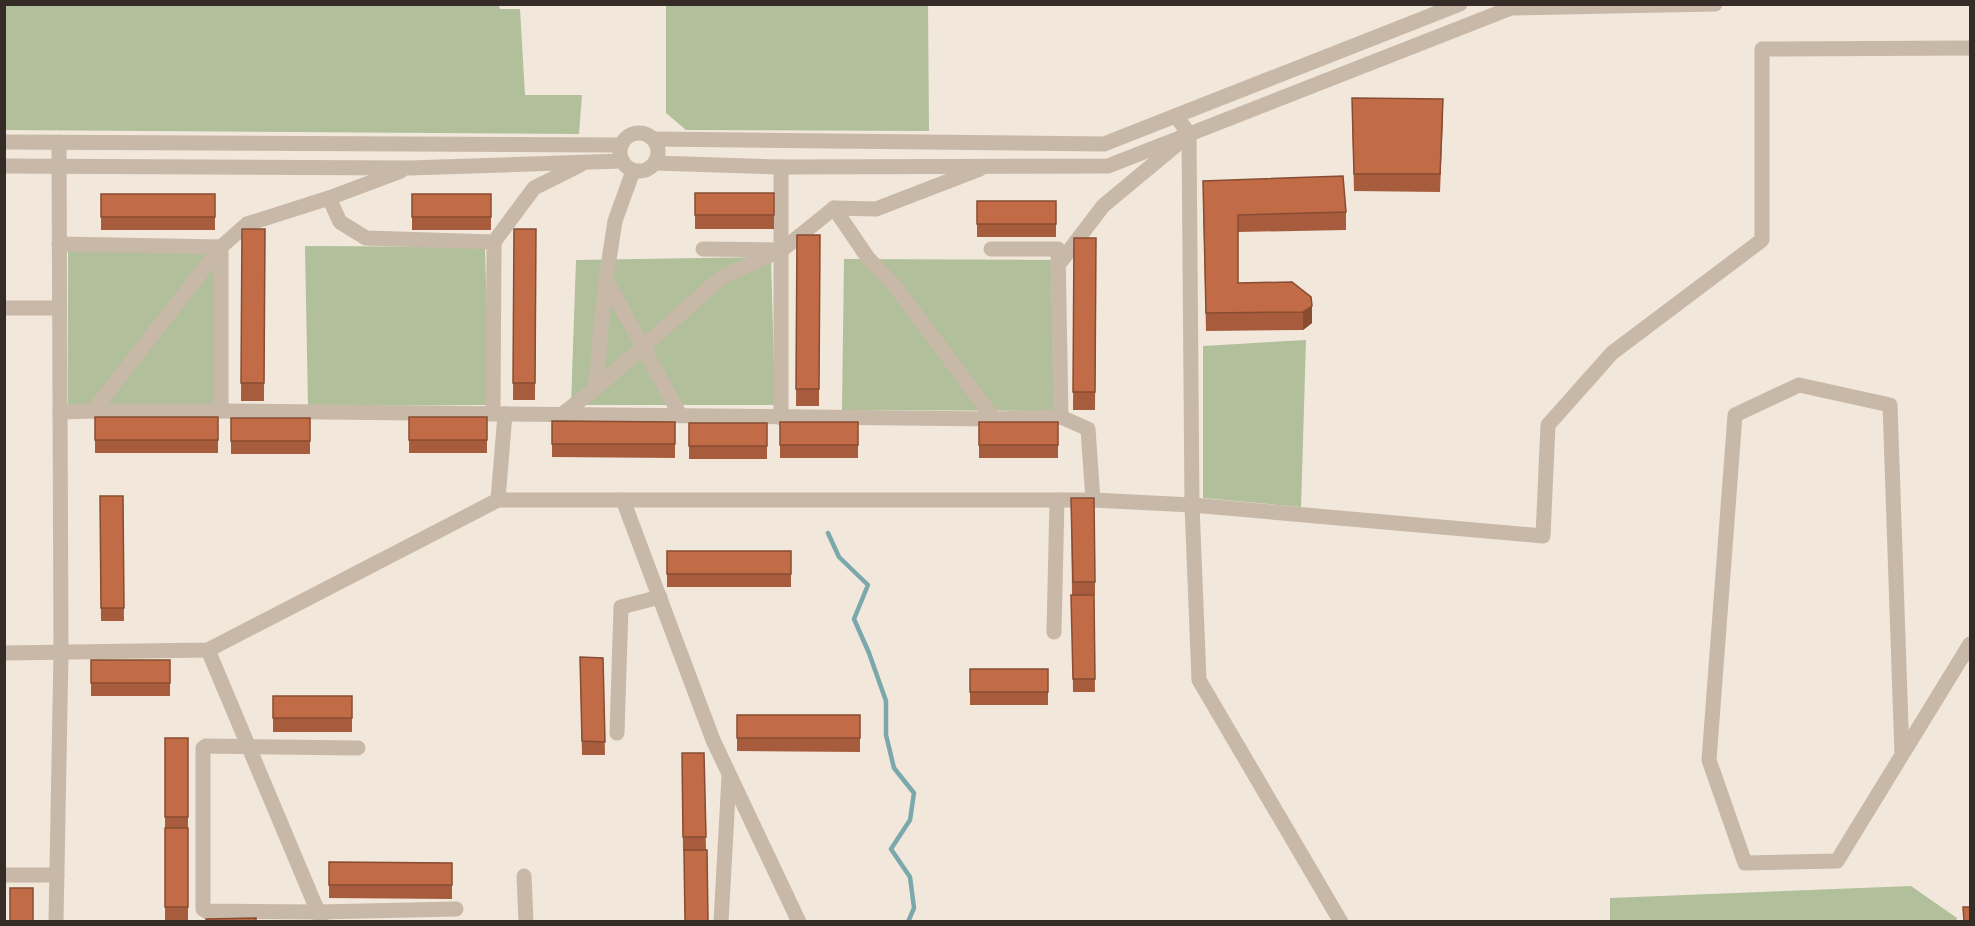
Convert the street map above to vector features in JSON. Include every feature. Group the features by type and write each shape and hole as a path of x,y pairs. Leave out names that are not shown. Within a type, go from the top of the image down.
{"street":[{"path":"595,389 606,279 626,159 624,140 635,134 642,134 652,139 1104,144 1460,4"},
{"path":"4,142 626,159 645,170 655,163 782,167 1108,166 1511,8 1715,4"},
{"path":"4,653 208,650 498,500 1093,500 1192,505 1543,536 1548,425 1612,353 1762,240 1762,49 1971,48"},
{"path":"1176,116 1189,134 1192,505 1199,680 1341,921"},
{"path":"1059,264 1103,206 1189,134"},
{"path":"652,139 658,151 655,163"},
{"path":"810,167 811,141"},
{"path":"57,921 61,653 58,142"},
{"path":"4,166 409,168 626,159"},
{"path":"498,500 499,414 494,242 534,188 585,162"},
{"path":"561,415 595,389 722,277 782,250 834,208 876,209 990,166"},
{"path":"781,418 782,167"},
{"path":"93,411 221,247 247,224 329,198 409,168"},
{"path":"329,198 340,222 366,238 494,242"},
{"path":"834,208 868,258 895,286 994,419"},
{"path":"59,244 221,247"},
{"path":"221,247 221,411"},
{"path":"704,249 782,250"},
{"path":"991,249 1058,249 1061,417"},
{"path":"606,279 680,415"},
{"path":"4,308 59,308"},
{"path":"1902,755 1890,405 1799,385 1735,415 1708,760 1745,863 1837,861 1971,644"},
{"path":"60,412 221,411 781,418 811,416 994,419 1061,417 1088,429 1093,500"},
{"path":"623,500 713,741 799,921"},
{"path":"1054,632 1057,500"},
{"path":"617,733 621,607 660,597"},
{"path":"208,650 320,917"},
{"path":"358,748 248,746 206,746 203,748 202,907 206,911 280,917 320,917 456,909"},
{"path":"721,921 729,774"},
{"path":"4,875 57,875"},
{"path":"524,876 526,921"}],"green space":[{"path":"5,4 498,4 500,9 520,9 525,95 582,95 579,134 5,130"},
{"path":"666,5 928,5 929,131 686,130 666,113"},
{"path":"305,246 485,247 489,405 308,406"},
{"path":"68,251 216,253 219,405 68,405"},
{"path":"771,257 775,405 571,405 576,260"},
{"path":"844,259 1051,260 1054,411 842,410"},
{"path":"1306,340 1301,507 1203,498 1203,346"},
{"path":"1911,886 1957,918 1956,921 1610,921 1610,898"}],"building":[{"path":"1352,98 1443,99 1440,174 1354,174"},
{"path":"1343,176 1346,212 1238,215 1238,283 1292,282 1311,297 1312,306 1303,312 1206,313 1203,181"},
{"path":"695,193 774,193 774,215 695,215"},
{"path":"101,194 215,194 215,217 101,217"},
{"path":"412,194 491,194 491,217 412,217"},
{"path":"977,201 1056,201 1056,224 977,224"},
{"path":"242,229 265,229 264,383 241,383"},
{"path":"514,229 536,229 535,383 513,383"},
{"path":"797,235 820,235 819,389 796,389"},
{"path":"1074,238 1096,238 1095,392 1073,392"},
{"path":"95,417 218,417 218,440 95,440"},
{"path":"409,417 487,417 487,440 409,440"},
{"path":"231,418 310,418 310,441 231,441"},
{"path":"552,421 675,422 675,444 552,444"},
{"path":"780,422 858,422 858,445 780,445"},
{"path":"979,422 1058,422 1058,445 979,445"},
{"path":"689,423 767,423 767,446 689,446"},
{"path":"100,496 123,496 124,608 101,608"},
{"path":"1071,498 1094,498 1095,582 1073,582"},
{"path":"667,551 791,551 791,574 667,574"},
{"path":"1071,595 1094,595 1095,679 1073,679"},
{"path":"580,657 603,658 605,742 582,741"},
{"path":"91,660 170,660 170,683 91,683"},
{"path":"970,669 1048,669 1048,692 970,692"},
{"path":"273,696 352,696 352,718 273,718"},
{"path":"737,715 860,715 860,738 737,738"},
{"path":"165,738 188,738 188,817 165,817"},
{"path":"682,753 704,753 706,837 683,837"},
{"path":"165,828 188,828 188,907 165,907"},
{"path":"684,850 707,850 708,921 685,921"},
{"path":"329,862 452,863 452,885 329,885"},
{"path":"10,888 33,888 33,921 10,921"},
{"path":"1963,907 1971,907 1971,921 1964,921"},
{"path":"256,918 256,921 207,921 206,919"}],"waterway":[{"path":"828,533 839,557 868,585 854,619 886,701 886,735 894,768 914,793 910,820 891,849 910,877 914,908 908,922"}]}
